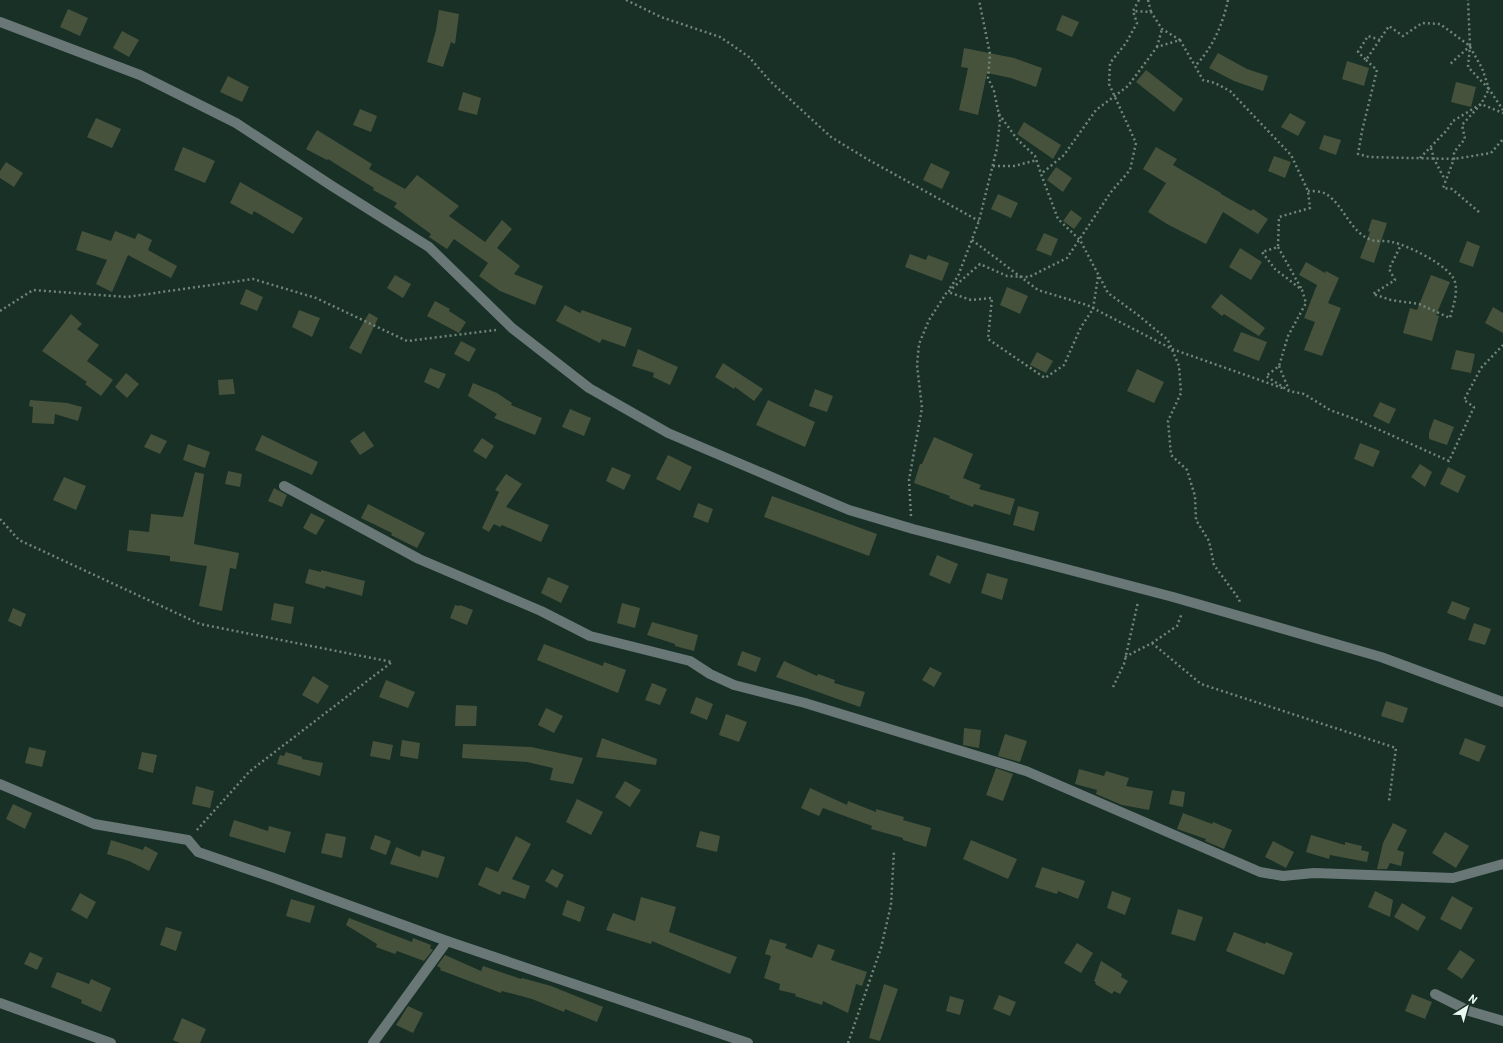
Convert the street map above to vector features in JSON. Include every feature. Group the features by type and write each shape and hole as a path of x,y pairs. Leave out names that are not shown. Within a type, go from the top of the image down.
{"street":[{"path":"0,22 140,75 236,123 429,247 512,328 589,388 668,433 849,510 913,529 1186,601 1381,657 1503,702"},
{"path":"284,486 419,559 541,611 590,636 690,661 710,674 734,685 805,703 1026,771 1260,872 1283,876 1314,873 1454,878 1503,864"},
{"path":"0,784 94,824 188,840 198,852 448,941 748,1043"},
{"path":"373,1043 448,941"},
{"path":"1435,994 1469,1011 1503,1021"},
{"path":"0,1003 111,1043"}],"path":[{"path":"626,0 661,17 720,37 749,57 770,81 831,137 867,159 979,221"},
{"path":"913,529 909,480 922,408 917,364 919,344 929,320 958,276 979,221 998,148 1000,120 994,91 988,78 990,54 979,0"},
{"path":"1133,11 1139,0"},
{"path":"1148,0 1151,12 1162,29 1180,40 1203,80 1215,83 1230,91 1269,130 1291,155 1308,190 1310,208 1279,217 1278,247 1302,290 1306,303 1288,336 1278,366 1266,376 1289,391"},
{"path":"1195,66 1205,56 1216,35 1228,0"},
{"path":"1468,0 1470,46 1468,67 1489,89 1503,111"},
{"path":"1133,11 1151,12"},
{"path":"948,292 980,264 1007,276 1029,277 1067,258 1111,192 1130,170 1136,144 1113,97 1109,84 1110,63 1138,23 1133,11"},
{"path":"1366,60 1389,26 1403,36 1422,23 1440,24 1470,46 1482,68 1489,89 1481,104 1462,125 1465,139 1454,152 1454,159 1443,188 1452,189 1479,212"},
{"path":"1040,174 1064,155 1096,110 1128,86 1157,47 1162,29"},
{"path":"1380,40 1368,36 1358,52 1377,70 1358,154 1369,157 1454,159 1491,153 1503,139"},
{"path":"1157,47 1180,40"},
{"path":"1449,66 1470,46"},
{"path":"1420,158 1453,121 1481,104 1503,111"},
{"path":"998,112 1017,139 1037,160 1040,174 1058,220 1080,240 1098,277 1108,293 1168,340 1179,366 1180,393 1168,421 1171,456 1187,470 1195,496 1196,520 1209,541 1214,565 1239,599 1242,617"},
{"path":"1431,147 1434,159 1446,180"},
{"path":"993,166 1014,166 1037,160"},
{"path":"1308,190 1325,193 1334,202 1351,225 1371,240 1392,242 1401,245 1417,251 1445,269 1455,280 1456,294 1450,318 1418,304 1391,300 1373,294 1395,280 1389,269 1401,245"},
{"path":"972,240 1038,290 1093,308 1172,349 1289,391 1304,394 1330,410 1355,419 1450,462 1474,407 1464,400 1481,368 1503,345"},
{"path":"1278,247 1262,252 1275,269 1302,290"},
{"path":"948,292 971,300 992,298 988,339 1045,378 1064,365 1081,327 1093,308 1098,277"},
{"path":"0,311 33,290 127,297 253,279 316,298 407,341 512,328"},
{"path":"1278,366 1289,391"},
{"path":"0,520 19,540 200,624 392,662 250,771 188,840"},
{"path":"1113,688 1125,657 1141,589"},
{"path":"1125,657 1152,643 1177,626 1186,601"},
{"path":"1152,643 1201,684 1396,748 1389,801"},
{"path":"848,1043 881,948 891,905 894,851"}],"building":[{"path":"68,9 88,18 80,36 60,27"},
{"path":"439,10 459,14 455,44 451,42 443,67 427,62 436,30"},
{"path":"1062,15 1079,22 1072,37 1056,30"},
{"path":"122,31 139,40 129,57 113,48"},
{"path":"964,48 1014,58 1042,68 1036,87 1011,78 987,73 978,115 959,110 968,68 961,67"},
{"path":"1218,53 1247,69 1268,76 1263,91 1234,81 1209,68"},
{"path":"1347,61 1369,68 1364,86 1342,79"},
{"path":"1146,70 1183,99 1174,112 1136,82"},
{"path":"228,76 249,87 242,102 220,92"},
{"path":"1456,82 1476,87 1471,107 1451,102"},
{"path":"463,92 481,98 477,115 458,110"},
{"path":"360,109 377,116 371,132 353,125"},
{"path":"1290,113 1306,122 1298,136 1281,127"},
{"path":"96,118 121,129 112,148 87,137"},
{"path":"1024,122 1061,145 1053,159 1017,134"},
{"path":"317,130 372,164 369,169 405,189 417,175 459,206 449,216 485,242 502,220 512,229 497,248 520,266 514,274 543,286 535,305 500,291 479,276 488,263 454,239 447,249 429,237 431,234 394,207 397,203 373,190 374,188 328,159 327,160 306,149"},
{"path":"1324,135 1341,140 1336,155 1319,149"},
{"path":"183,147 215,161 205,183 174,170"},
{"path":"1156,147 1177,159 1173,165 1221,194 1251,211 1253,209 1268,219 1258,234 1223,212 1206,244 1167,224 1148,212 1166,183 1143,169"},
{"path":"1274,156 1291,162 1285,178 1268,171"},
{"path":"6,162 23,173 14,187 0,178 0,171"},
{"path":"931,163 950,172 942,189 923,180"},
{"path":"1056,167 1072,178 1063,192 1047,180"},
{"path":"240,182 303,218 293,234 254,211 252,215 230,203"},
{"path":"998,194 1018,203 1011,218 991,209"},
{"path":"1071,210 1082,218 1074,229 1063,221"},
{"path":"1372,219 1387,223 1374,263 1360,258 1370,232 1368,231"},
{"path":"82,231 111,241 115,231 135,239 138,233 152,240 148,250 177,266 171,278 128,255 112,292 96,284 107,260 76,250"},
{"path":"1044,233 1058,239 1051,256 1036,250"},
{"path":"1467,241 1480,246 1473,267 1459,262"},
{"path":"1240,248 1262,262 1251,280 1229,267"},
{"path":"910,254 926,260 928,255 949,263 942,281 905,267"},
{"path":"1306,262 1325,273 1326,271 1339,278 1328,303 1341,308 1322,356 1304,350 1315,322 1304,318 1317,285 1299,275"},
{"path":"395,275 411,284 403,298 387,288"},
{"path":"1431,275 1450,282 1436,315 1439,316 1432,341 1403,333 1410,308 1417,310"},
{"path":"1007,287 1028,296 1020,314 1000,305"},
{"path":"246,289 263,297 257,311 240,304"},
{"path":"1221,294 1265,328 1259,336 1224,314 1222,316 1211,307"},
{"path":"435,301 450,309 449,311 466,322 459,333 427,316"},
{"path":"565,305 580,313 582,310 632,328 625,347 602,339 600,343 556,321"},
{"path":"1493,307 1503,313 1503,333 1485,323"},
{"path":"299,310 320,318 312,337 292,327"},
{"path":"369,313 378,318 361,354 349,348"},
{"path":"71,314 82,324 77,329 99,345 87,361 113,380 101,396 85,384 87,382 42,351"},
{"path":"1241,332 1267,342 1259,361 1233,351"},
{"path":"461,341 476,349 469,362 454,354"},
{"path":"638,349 678,367 670,385 653,377 654,373 632,366"},
{"path":"1456,350 1475,354 1471,373 1451,369"},
{"path":"1037,352 1053,361 1046,373 1030,365"},
{"path":"723,363 763,389 754,401 735,387 734,389 715,377"},
{"path":"430,368 446,374 439,389 424,382"},
{"path":"1137,369 1164,382 1154,403 1127,391"},
{"path":"126,373 139,384 127,398 115,387"},
{"path":"233,379 235,394 219,395 218,380"},
{"path":"473,383 497,393 512,403 511,405 542,418 535,435 494,418 497,414 468,396"},
{"path":"815,389 833,396 827,412 809,406"},
{"path":"30,400 67,403 82,407 78,421 55,414 54,424 32,423 33,407 29,406"},
{"path":"768,400 815,422 805,447 756,425"},
{"path":"1380,402 1396,409 1389,424 1373,416"},
{"path":"570,409 591,418 584,436 562,427"},
{"path":"1434,419 1454,427 1447,445 1429,439 1429,433"},
{"path":"364,431 374,446 360,455 350,441"},
{"path":"151,434 167,441 160,454 144,447"},
{"path":"262,435 318,462 312,475 255,450"},
{"path":"934,437 973,454 963,478 981,485 979,489 1015,499 1010,515 974,504 973,507 949,498 950,496 914,483 920,464 922,464"},
{"path":"482,438 494,446 486,459 473,451"},
{"path":"1360,443 1380,451 1373,467 1354,459"},
{"path":"188,444 210,452 205,468 183,460"},
{"path":"668,455 692,467 680,491 656,479"},
{"path":"1420,464 1432,472 1425,487 1411,477"},
{"path":"612,467 631,475 624,490 606,481"},
{"path":"1448,467 1466,476 1458,493 1440,484"},
{"path":"228,471 242,474 240,487 225,484"},
{"path":"195,472 204,474 194,544 239,553 236,569 230,568 222,611 199,606 207,566 170,561 170,556 127,551 129,530 149,532 151,514 183,517"},
{"path":"506,474 522,484 506,507 549,525 541,542 502,525 500,527 494,524 489,532 482,528 499,492 495,490"},
{"path":"64,477 86,486 76,510 53,500"},
{"path":"274,488 287,495 282,507 268,501"},
{"path":"772,496 877,534 869,556 764,517"},
{"path":"698,503 713,509 708,523 693,517"},
{"path":"368,504 425,533 417,548 391,535 392,533 361,518"},
{"path":"1018,506 1039,512 1034,531 1013,525"},
{"path":"311,513 325,520 316,535 303,528"},
{"path":"937,555 958,564 950,584 929,575"},
{"path":"309,569 321,572 321,570 365,581 362,596 326,586 325,589 305,583"},
{"path":"987,573 1008,579 1002,600 981,593"},
{"path":"548,577 569,586 561,603 541,593"},
{"path":"1452,601 1470,608 1465,620 1447,613"},
{"path":"274,603 294,607 291,624 271,620"},
{"path":"622,603 640,608 635,628 617,623"},
{"path":"455,605 460,605 473,610 467,625 450,618"},
{"path":"13,608 26,614 21,627 8,621"},
{"path":"652,622 698,635 694,651 675,646 675,644 647,635"},
{"path":"1474,623 1491,629 1485,645 1468,640"},
{"path":"544,644 603,666 604,662 626,670 618,693 537,660"},
{"path":"742,651 761,658 756,672 737,665"},
{"path":"784,661 817,676 818,674 835,680 834,683 865,692 860,707 776,677"},
{"path":"930,667 942,673 934,687 922,680"},
{"path":"313,676 329,686 318,704 302,695"},
{"path":"386,680 415,692 408,708 379,697"},
{"path":"652,683 667,689 660,705 645,700"},
{"path":"696,697 713,704 707,720 690,713"},
{"path":"1386,701 1408,708 1403,723 1381,716"},
{"path":"456,705 477,706 476,726 455,726"},
{"path":"546,708 563,716 554,733 538,725"},
{"path":"726,714 747,722 739,742 719,735"},
{"path":"964,728 981,730 979,748 963,745"},
{"path":"1005,734 1027,741 1020,762 998,756"},
{"path":"602,738 657,759 656,765 596,757"},
{"path":"1465,738 1486,746 1479,762 1459,754"},
{"path":"402,740 420,743 418,759 400,756"},
{"path":"373,741 393,745 390,760 370,756"},
{"path":"463,744 531,747 583,758 573,784 550,780 553,768 527,762 462,758"},
{"path":"29,747 46,751 42,767 25,763"},
{"path":"142,752 157,755 153,773 138,769"},
{"path":"286,752 302,757 302,759 323,763 320,776 277,764 280,755 284,756"},
{"path":"996,768 1013,774 1003,801 986,795"},
{"path":"1079,769 1104,776 1106,771 1129,778 1126,786 1153,791 1149,810 1122,805 1096,794 1097,790 1075,784"},
{"path":"625,781 641,790 630,807 615,797"},
{"path":"196,786 214,791 210,808 192,804"},
{"path":"810,788 847,805 848,801 876,812 876,809 904,817 903,820 931,828 926,847 903,840 903,838 871,829 872,826 823,808 819,816 801,808"},
{"path":"1172,790 1185,792 1183,807 1169,804"},
{"path":"577,799 603,812 591,835 566,822"},
{"path":"13,804 32,813 25,829 6,819"},
{"path":"1183,813 1212,824 1213,822 1232,830 1224,849 1205,841 1206,839 1177,829"},
{"path":"234,820 268,831 269,826 291,832 285,853 229,836"},
{"path":"1393,823 1407,830 1397,850 1404,852 1401,866 1390,863 1387,869 1377,869 1383,843"},
{"path":"700,831 720,836 717,852 696,847"},
{"path":"1445,832 1469,846 1456,868 1432,853"},
{"path":"326,833 346,837 342,858 321,853"},
{"path":"375,835 391,841 386,855 370,849"},
{"path":"1311,835 1345,845 1345,842 1362,846 1361,850 1369,852 1367,862 1330,855 1329,859 1306,852"},
{"path":"516,836 531,844 512,879 530,886 525,899 502,891 500,895 478,885 486,867 498,872"},
{"path":"111,840 143,850 145,846 158,853 149,871 129,861 107,854"},
{"path":"971,840 1017,859 1008,879 963,859"},
{"path":"1273,841 1294,852 1286,868 1265,857"},
{"path":"396,847 420,857 422,850 445,857 438,878 390,864"},
{"path":"1042,867 1085,881 1078,899 1058,891 1057,894 1035,887"},
{"path":"552,869 564,875 557,888 545,881"},
{"path":"1112,891 1131,898 1125,915 1107,908"},
{"path":"1375,891 1393,900 1390,917 1368,907"},
{"path":"80,893 96,902 87,919 71,910"},
{"path":"1452,896 1473,908 1461,930 1440,919"},
{"path":"641,897 676,907 669,932 737,957 730,974 652,941 651,944 606,930 613,913 635,921"},
{"path":"291,899 315,906 310,923 286,916"},
{"path":"567,900 585,907 580,922 562,915"},
{"path":"1402,903 1426,917 1418,931 1394,917"},
{"path":"1178,909 1203,917 1195,941 1171,934"},
{"path":"349,918 412,942 413,938 431,945 430,948 433,950 424,961 397,951 395,954 376,947 377,944 346,925"},
{"path":"166,927 182,932 176,951 160,945"},
{"path":"1234,932 1265,944 1266,942 1293,953 1284,975 1226,951"},
{"path":"770,939 787,944 785,948 812,958 818,944 835,950 831,960 867,972 862,986 856,984 848,1013 823,1001 822,1005 795,996 796,994 779,990 780,984 764,978 771,956 765,954"},
{"path":"1077,943 1093,953 1081,973 1064,963"},
{"path":"1460,950 1475,960 1462,979 1447,969"},
{"path":"30,952 43,958 37,970 24,964"},
{"path":"445,955 481,971 483,966 521,979 522,978 551,986 603,1007 597,1022 565,1009 564,1012 532,999 502,991 501,993 440,970 441,968 437,966"},
{"path":"1101,961 1122,974 1121,977 1128,981 1120,994 1114,991 1112,994 1095,984 1096,982 1094,981"},
{"path":"57,972 89,984 91,979 111,988 101,1012 81,1003 82,1000 51,987"},
{"path":"884,984 898,989 880,1041 869,1038"},
{"path":"1412,994 1432,1002 1425,1019 1405,1011"},
{"path":"999,995 1016,1002 1010,1016 993,1009"},
{"path":"950,996 964,1000 960,1015 946,1011"},
{"path":"408,1006 423,1013 413,1033 396,1025"},
{"path":"182,1018 206,1029 200,1043 180,1043 173,1040"}]}
